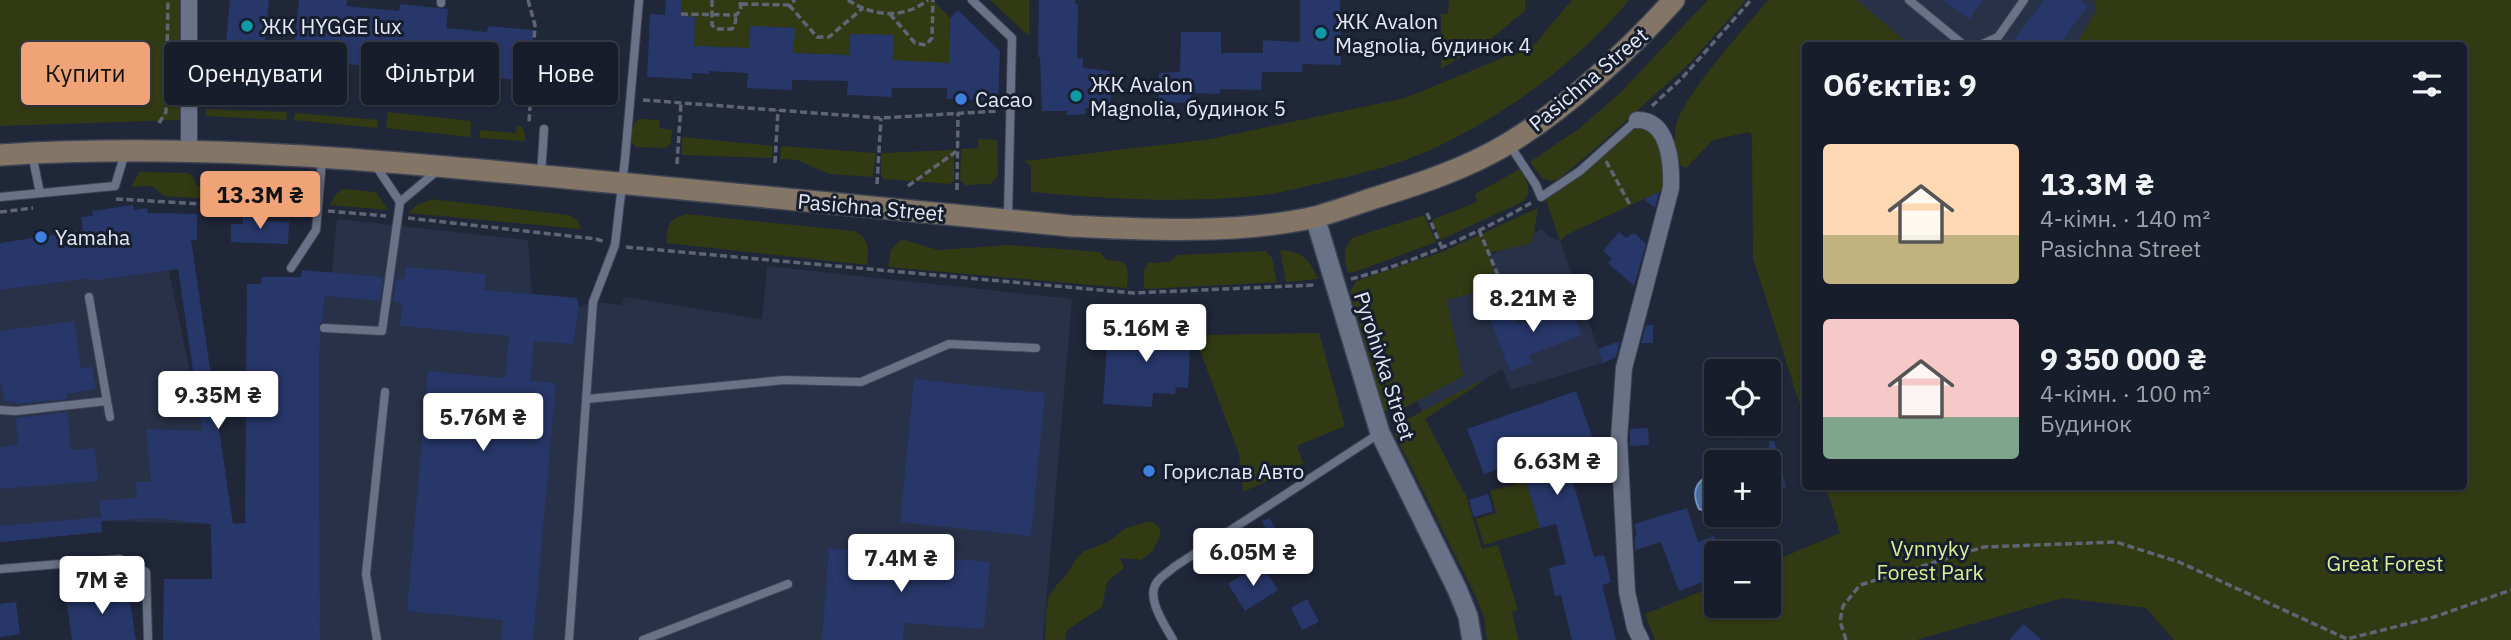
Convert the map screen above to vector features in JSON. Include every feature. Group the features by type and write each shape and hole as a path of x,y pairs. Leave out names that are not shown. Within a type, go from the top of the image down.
{"main road":[{"name":"Pasichna Street","path":"0,155 126,150 322,157 443,166 1007,220 1136,229 1268,224 1315,217 1433,180 1508,143 1559,108 1649,27 1674,0"}],"street":[{"path":"189,0 189,151"},
{"path":"1637,120 1650,122 1659,130 1672,173 1671,188 1624,368 1619,439 1627,592 1635,628 1641,640"},
{"name":"Pyrohivka Street","path":"1315,217 1380,433 1457,589 1468,615 1472,640"}],"lane":[{"path":"569,640 593,302 615,245 639,0"},
{"path":"972,0 1012,38 1007,220"},
{"path":"1909,0 1960,42"},
{"path":"1987,42 1998,37 2024,0"},
{"path":"1508,143 1541,197 1580,171 1637,120"},
{"path":"541,176 544,129"},
{"path":"0,197 115,186 126,150"},
{"path":"32,153 40,193"},
{"path":"291,268 316,230 322,157"},
{"path":"324,328 382,331 400,202 372,160"},
{"path":"400,202 443,166"},
{"path":"89,297 110,417"},
{"path":"587,399 784,380 861,382 949,344 1037,348"},
{"path":"377,640 366,574 385,393"},
{"path":"0,410 16,411 107,401"},
{"path":"1173,640 1154,603 1156,583 1174,567 1380,433"},
{"path":"0,569 120,559 146,572 148,640"},
{"path":"643,640 788,584"}],"path":[{"path":"159,123 166,113 168,0"},
{"path":"528,0 535,25 529,122"},
{"path":"712,0 712,25 716,29 732,29 736,15 741,10 741,2 789,5 795,0"},
{"path":"779,0 782,5"},
{"path":"848,0 863,8 890,14 914,10 931,0 932,38 926,45 915,43 890,14"},
{"path":"1637,120 1683,77 1751,0"},
{"path":"789,5 817,37 831,36 863,8"},
{"path":"681,13 736,15"},
{"path":"630,99 881,118 1011,110"},
{"path":"677,164 681,102"},
{"path":"775,163 778,110"},
{"path":"957,190 958,113"},
{"path":"877,184 881,118"},
{"path":"908,186 957,151"},
{"path":"1601,152 1630,205"},
{"path":"115,186 116,200 318,210 399,217 596,239 615,245 1133,293 1334,283 1441,247 1541,197"},
{"path":"1427,213 1441,247"},
{"path":"1479,230 1510,304"},
{"path":"1846,640 1840,621 1843,606 1860,585 1984,547 2116,542 2179,562 2347,640 2434,617 2511,590"}],"shaded area":[{"path":"1798,0 2133,0 2104,42 1839,42"},
{"path":"337,219 528,240 532,294 577,298 575,329 579,307 593,302 622,305 624,297 762,319 767,266 1072,299 1043,640 320,640 319,358 327,272 332,272"},
{"path":"1542,229 1547,235 1560,241 1603,363 1511,390 1502,369 1425,419 1378,303 1485,258"},
{"path":"83,230 87,257 164,247 202,431 211,524 101,521 102,532 0,542 0,243"}],"green space":[{"path":"0,0 183,0 183,42 164,42 164,105 183,105 183,118 0,126"},
{"path":"682,0 933,0 950,18 949,63 893,61 894,35 850,34 849,55 793,53 794,28 750,26 749,48 694,46 681,16"},
{"path":"990,0 1029,0 1029,36"},
{"path":"1449,0 1525,0 1525,11 1493,37 1441,69 1441,14 1448,14"},
{"path":"1572,0 1629,0 1588,44 1541,84 1464,133 1408,159 1290,190 1235,198 1147,199 1031,192 1031,166 1024,161 1211,139 1405,98 1534,45"},
{"path":"1708,0 1746,0 1689,64 1598,146 1561,177 1553,181 1543,179 1530,162 1580,128 1620,93"},
{"path":"1768,0 1857,0 1906,42 1802,42 1802,411 1753,258 1752,135 1749,132 1713,140 1686,168 1679,164 1675,145 1676,126 1681,113 1716,61"},
{"name":"Great Forest","path":"2093,0 2511,0 2511,640 2174,640 2146,608 2063,598 1916,640 1655,640 1645,614 1704,590 1704,618 1781,618 1781,558 1840,533 1827,490 2467,490 2467,42 2078,42 2097,9"},
{"path":"206,109 287,112 286,120 206,116"},
{"path":"388,112 471,121 470,137 386,128"},
{"path":"295,113 378,120 377,128 294,120"},
{"path":"639,119 660,120 659,128 672,130 671,143 666,148 636,147 632,142 632,132"},
{"path":"517,126 522,127 525,141 479,138 480,130 516,133"},
{"path":"1636,128 1648,128 1658,137 1670,187 1568,234 1560,241 1545,197 1598,160"},
{"path":"682,137 773,146 772,158 681,155"},
{"path":"978,139 997,140 998,176 990,184 965,185 960,180 961,149 978,148"},
{"path":"781,146 876,153 873,177 829,174 797,160 780,159"},
{"path":"954,150 954,181 950,184 884,179 881,175 881,153"},
{"path":"1520,169 1528,190 1522,202 1440,240 1432,220 1477,202 1475,194"},
{"path":"139,172 188,173 192,175 197,186 253,188 260,179 264,181 270,196 309,202 309,205 164,196 152,186 131,187"},
{"path":"343,189 376,192 388,210 330,205 336,194"},
{"path":"431,199 569,215 577,220 581,229 408,213 417,205"},
{"path":"1538,208 1532,243 1489,253 1497,286 1447,300 1463,376 1395,413 1384,410 1350,292 1356,281 1442,252"},
{"path":"686,214 854,231 866,241 867,265 666,243 670,224"},
{"path":"1424,215 1436,242 1348,273 1345,254 1352,238"},
{"path":"901,239 938,250 1008,245 1100,252 1107,260 1124,263 1128,274 1127,288 888,267 891,250"},
{"path":"1280,250 1294,252 1304,258 1318,279 1286,282"},
{"path":"1266,251 1272,258 1277,282 1147,289 1144,286 1144,271 1148,263 1169,262 1178,255"},
{"path":"1319,333 1345,426 1297,446 1303,464 1243,492 1239,454 1199,348 1199,335"},
{"path":"1482,382 1425,419 1466,496 1482,549 1498,545 1518,610 1512,612 1518,640 1487,640 1484,617 1476,597 1394,433 1398,424"},
{"path":"1526,481 1540,528 1484,545 1476,519 1496,513 1490,491"},
{"path":"1150,521 1158,526 1161,533 1153,551 1141,560 1120,558 1124,568 1107,582 1102,607 1067,630 1065,640 1045,640 1049,596 1076,559 1083,552 1109,541 1126,528"}],"water":[{"path":"1704,479 1704,511 1699,509 1695,493"}],"building":[{"name":"ЖК HYGGE lux","path":"230,0 269,0 265,42 226,42"},
{"path":"299,0 347,0 346,6 399,11 400,4 448,9 446,28 487,32 488,26 534,30 533,42 513,42 513,80 499,78 499,42 361,42 361,65 347,64 347,42 295,42"},
{"path":"666,0 682,0 681,16 695,17 694,46 749,48 750,26 795,28 793,53 849,55 850,34 894,35 893,60 949,63 950,18 958,10 1000,51 998,101 947,99 947,88 892,88 891,97 847,95 848,81 792,80 792,90 747,88 748,73 709,71 709,74 692,73 692,79 647,77 650,14 665,15"},
{"path":"1039,0 1075,0 1075,4 1078,4 1077,58 1083,58 1083,68 1110,71 1111,108 1085,108 1085,114 1067,115 1067,111 1042,111 1038,57"},
{"path":"1300,0 1340,0 1341,65 1303,64 1302,72 1262,72 1261,90 1220,89 1220,94 1191,93 1191,103 1159,102 1159,73 1180,72 1181,32 1221,32 1221,53 1263,53 1263,40 1300,42"},
{"path":"1943,0 1983,0 1969,19"},
{"path":"2044,0 2080,0 2088,6 2061,42 2012,42"},
{"path":"1659,192 1655,208 1644,199"},
{"path":"133,205 134,210 147,208 148,213 197,214 197,240 191,240 233,524 245,523 247,284 261,284 261,277 301,277 302,270 383,277 380,301 325,296 322,322 318,327 321,334 320,640 163,640 164,579 212,579 211,524 154,518 101,521 102,532 0,542 0,526 101,517 99,501 137,498 136,482 151,481 146,429 202,431 178,269 0,290 0,243 83,231 81,217 93,216 92,211"},
{"path":"243,216 260,216 260,221 289,222 288,244 231,242 231,224 243,224"},
{"path":"1619,232 1626,238 1634,233 1646,244 1634,286 1608,263 1612,259 1603,251"},
{"path":"406,267 486,274 484,290 577,298 579,307 573,344 534,341 530,381 556,383 533,640 501,640 503,620 407,611 428,371 505,378 509,336 400,326 402,303 393,302 396,279 404,279"},
{"path":"1565,306 1567,312 1572,310 1582,335 1529,355 1532,363 1510,371 1489,316 1510,308 1517,325"},
{"path":"74,321 81,368 92,367 96,389 66,394 66,399 16,404 14,401 5,402 0,382 0,331"},
{"path":"1149,322 1191,325 1188,388 1176,387 1175,394 1153,393 1152,407 1103,404 1108,330 1149,332"},
{"path":"1646,325 1653,325 1653,343 1641,343"},
{"path":"1620,341 1616,357 1603,363 1598,349"},
{"path":"914,379 1045,393 1031,536 900,522"},
{"path":"1576,391 1594,441 1609,437 1610,468 1572,478 1594,557 1604,555 1611,582 1602,585 1616,640 1572,640 1561,595 1555,596 1549,568 1566,564 1556,524 1540,528 1520,461 1484,474 1467,429"},
{"path":"67,412 71,450 95,448 98,481 0,489 0,447 18,445 16,418"},
{"path":"1648,428 1649,445 1630,446 1630,429"},
{"path":"1769,441 1774,441 1776,450 1769,450"},
{"path":"1781,468 1786,487 1781,488"},
{"path":"1488,494 1493,511 1474,517 1469,500"},
{"path":"1687,508 1698,542 1714,536 1716,541 1704,541 1704,582 1679,591 1661,542 1635,550 1637,535 1634,524"},
{"path":"1269,518 1295,559 1281,565 1262,521"},
{"path":"829,548 990,562 984,629 904,623 903,640 822,640"},
{"path":"1264,568 1278,590 1245,611 1228,584 1248,571 1251,576"},
{"path":"128,588 136,640 72,640 66,597"},
{"path":"1307,599 1319,622 1302,630 1291,608"},
{"path":"16,602 20,634 0,637 0,604"},
{"path":"2023,624 2042,640 2009,640"}],"place":[{"name":"ЖК HYGGE lux","path":"247,26"},
{"name":"ЖК Avalon Magnolia, будинок 4","path":"1321,33"},
{"name":"ЖК Avalon Magnolia, будинок 5","path":"1076,96"},
{"name":"Cacao","path":"961,99"},
{"name":"Yamaha","path":"41,237"},
{"name":"Горислав Авто","path":"1149,471"}],"park label":[{"name":"Vynnyky Forest Park","path":"1930,560"}]}
